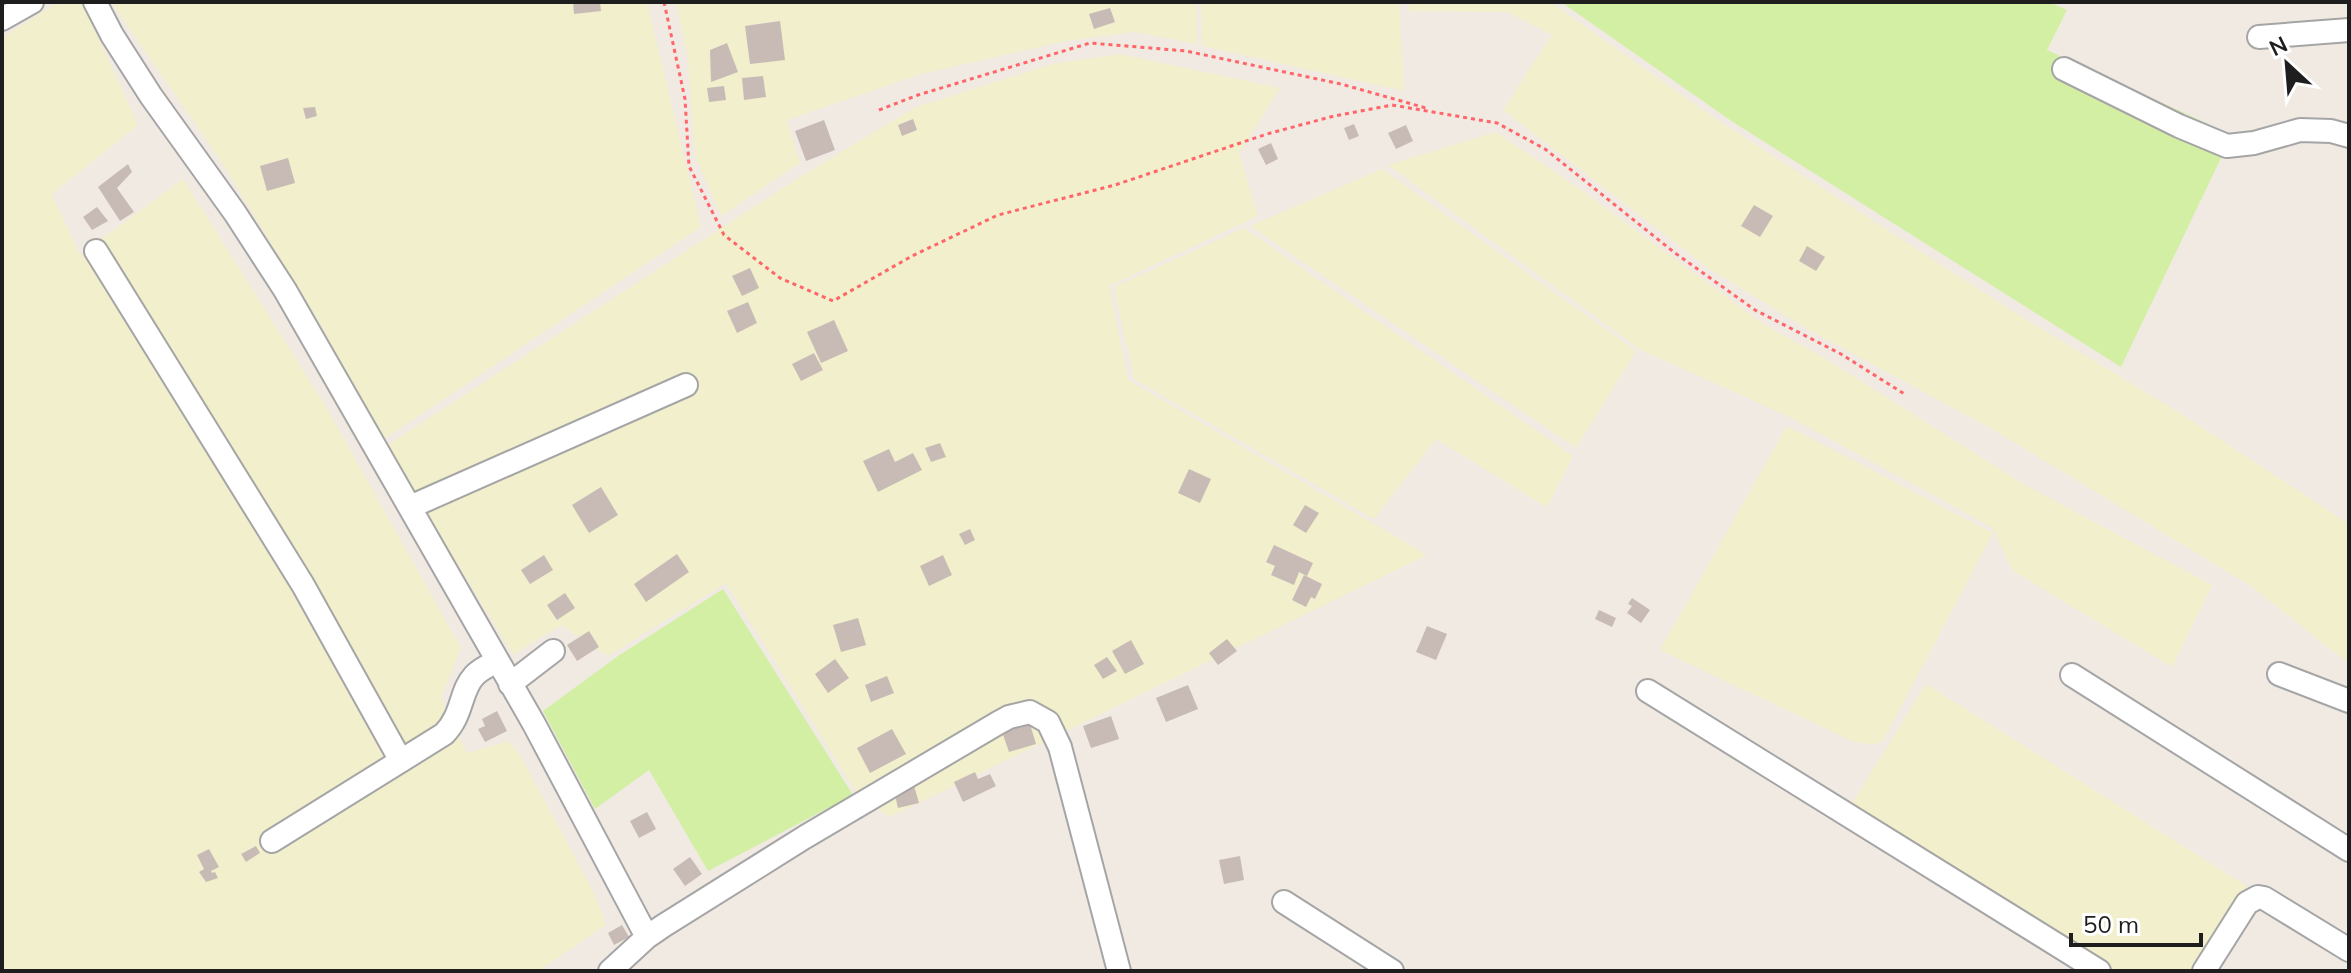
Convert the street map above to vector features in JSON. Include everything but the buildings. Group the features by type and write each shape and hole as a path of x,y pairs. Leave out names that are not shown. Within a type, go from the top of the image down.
{"street":[{"path":"2,19 32,2"},
{"path":"95,2 151,96 235,213 285,290 554,761 647,937"},
{"path":"2259,37 2349,30"},
{"path":"2064,69 2179,126 2227,146 2254,143 2300,130 2331,131 2349,136"},
{"path":"96,251 303,585 401,761"},
{"path":"410,507 686,385"},
{"path":"510,684 553,651"},
{"path":"272,841 444,734 458,715 471,679 496,661"},
{"path":"2279,674 2349,701"},
{"path":"2072,675 2349,850"},
{"path":"1648,691 2099,971"},
{"path":"610,971 647,937 857,805 998,723 1030,712 1048,722 1060,747 1119,971"},
{"path":"2204,971 2247,903 2258,897 2349,950"},
{"path":"1284,902 1392,971"}],"path":[{"path":"664,2 685,99 689,166 724,235 780,278 833,301 912,256 998,215 1115,185 1267,134 1392,105 1497,123 1545,149 1675,253 1755,310 1841,354 1906,395"},
{"path":"879,110 918,95 1090,43 1186,51 1341,84 1441,112"}],"shaded area":[{"path":"58,2 82,2 138,125 52,194 80,255 183,179 325,405 461,648 441,698 467,753 509,741 519,753 593,891 606,925 538,971 2,971 2,38"},
{"path":"111,2 647,2 701,227 384,439 320,324 219,158"},
{"path":"676,2 1196,2 1197,44 1135,32 1066,41 921,74 787,120 800,163 721,216 695,155 688,59"},
{"path":"1201,2 1399,2 1404,91 1202,46"},
{"path":"1409,2 1550,2 1716,119 2349,524 2349,664 2251,586 1992,429 1809,330 1708,268 1503,110 1552,35 1508,12 1409,11"},
{"path":"1120,54 1280,88 1239,153 1258,216 1109,286 1128,380 1427,555 890,817 859,797 726,583 608,656 561,625 513,655 386,446 803,175 916,107 1052,64"},
{"path":"1496,132 1584,192 1762,323 1826,359 2025,485 2212,585 2172,667 2012,570 1993,528 1790,417 1641,350 1388,165"},
{"path":"1382,169 1636,351 1576,448 1250,226"},
{"path":"1244,228 1573,456 1547,507 1436,439 1374,519 1134,379 1114,287"},
{"path":"1787,426 1993,533 1883,741 1871,745 1852,741 1660,650"},
{"path":"1926,684 2248,887 2197,971 2114,971 1851,805"}],"green space":[{"path":"1561,2 2049,2 2067,10 2047,50 2232,135 2121,367 1733,122"},
{"path":"723,589 853,795 708,871 649,770 595,809 543,711 618,656"}]}
